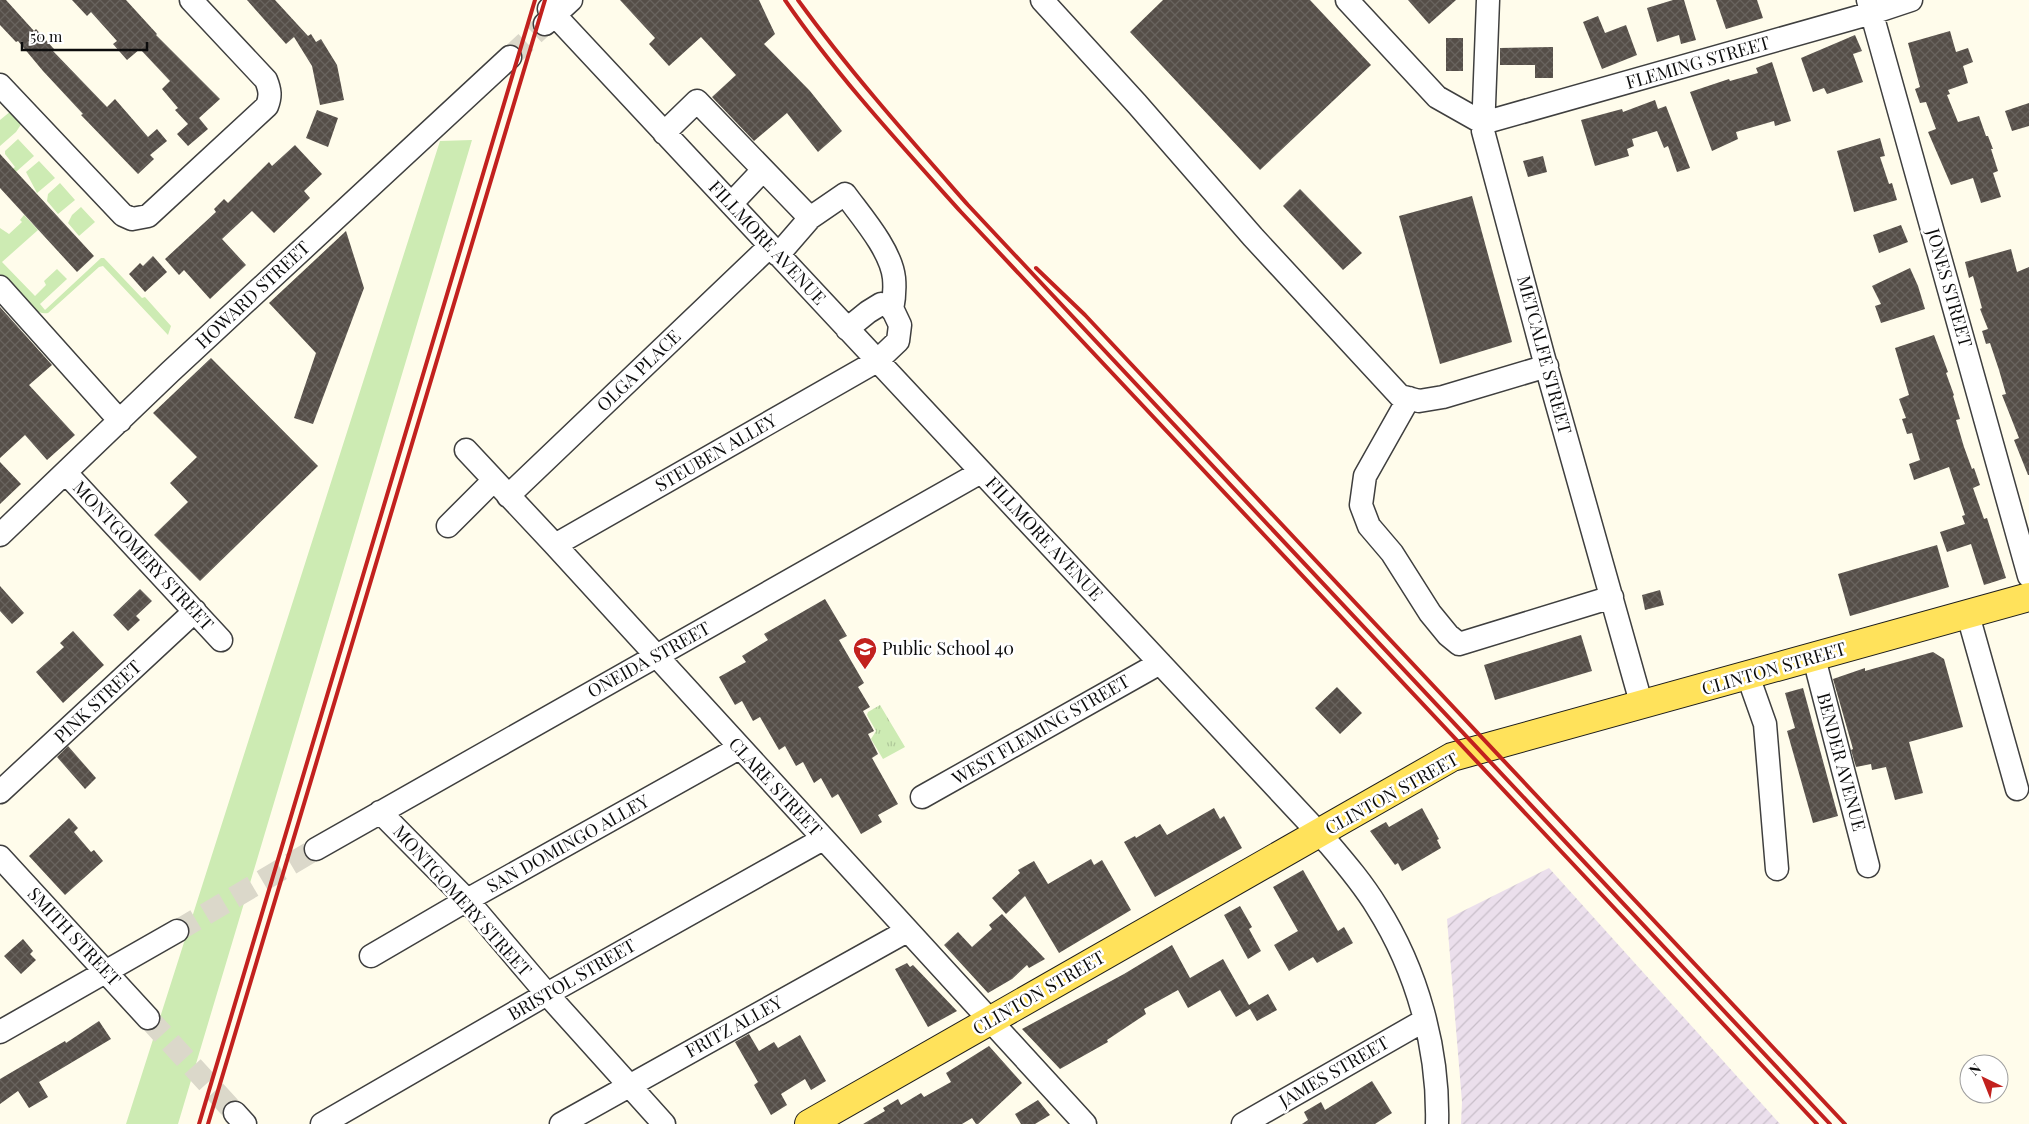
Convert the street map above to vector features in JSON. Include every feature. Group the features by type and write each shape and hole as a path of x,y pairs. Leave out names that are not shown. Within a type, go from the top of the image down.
{"main road":[{"name":"CLINTON STREET","path":"809,1124 1452,758 2029,598"}],"street":[{"path":"0,85 123,216 132,219 148,216 267,106 270,98 270,88 266,80 191,0"},
{"name":"FILLMORE AVENUE","path":"571,0 549,16 731,204 1320,834 1355,875 1378,908 1398,944 1413,981 1425,1020 1435,1074 1437,1124"},
{"path":"1042,0 1137,104 1253,237 1400,396 1419,401 1443,397 1547,366"},
{"path":"1347,0 1437,96 1483,123"},
{"name":"METCALFE STREET","path":"1488,0 1483,131 1642,706"},
{"name":"FLEMING STREET","path":"1483,123 1870,7 1911,0"},
{"name":"JONES STREET","path":"1870,7 2029,576"},
{"name":"HOWARD STREET","path":"0,535 120,420 510,57"},
{"path":"664,133 697,101 810,218"},
{"path":"731,204 763,170"},
{"name":"OLGA PLACE","path":"448,526 501,488 810,218 845,194 872,231 887,258 894,277 892,310"},
{"path":"0,287 120,420"},
{"path":"847,329 881,304 891,306 892,310"},
{"name":"STEUBEN ALLEY","path":"555,545 877,361 898,341 900,324 892,310"},
{"path":"1409,398 1365,476 1361,505 1369,526 1392,553 1430,613 1448,635 1459,644 1612,597"},
{"name":"CLARE STREET","path":"466,450 1085,1124"},
{"name":"ONEIDA STREET","path":"316,849 981,472"},
{"name":"MONTGOMERY STREET","path":"66,473 221,640"},
{"name":"PINK STREET","path":"0,792 195,611"},
{"path":"1968,615 2017,789"},
{"name":"BENDER AVENUE","path":"1814,658 1868,866"},
{"name":"WEST FLEMING STREET","path":"922,797 1160,663"},
{"path":"1748,676 1765,724 1777,869"},
{"name":"SAN DOMINGO ALLEY","path":"371,956 467,900 739,748"},
{"name":"MONTGOMERY STREET","path":"380,812 467,900 627,1086 664,1124"},
{"name":"BRISTOL STREET","path":"322,1124 547,994 823,839"},
{"name":"SMITH STREET","path":"0,857 148,1018"},
{"name":"FRITZ ALLEY","path":"561,1124 907,930"},
{"path":"0,1032 177,931"},
{"name":"JAMES STREET","path":"1243,1124 1425,1020"}],"shaded area":[{"path":"1549,868 1780,1124 1461,1124 1462,1102 1447,919"}],"green space":[{"path":"11,111 22,123 16,132 0,146 0,120"},
{"path":"18,139 34,156 0,186 0,180 15,167 5,154 5,151"},
{"path":"472,140 178,1124 126,1124 440,141"},
{"path":"39,161 55,178 37,193 26,172"},
{"path":"60,183 75,200 58,214 47,201 48,194"},
{"path":"81,207 95,222 79,236 68,223 72,215"},
{"path":"24,215 38,230 2,262 35,296 46,285 44,281 57,269 67,279 40,304 45,310 101,258 104,258 142,298 145,297 171,326 168,335 103,266 99,267 48,313 42,313 28,305 0,274 0,228 9,234 22,222 20,220"},
{"path":"880,705 905,747 883,759 871,739 876,731 867,715 868,712"}],"building":[{"path":"0,0 6,0 34,31 36,29 54,49 52,50 107,107 115,99 148,137 157,129 167,141 150,155 154,159 138,174 81,115 83,114 18,41 16,42 0,25"},
{"path":"72,0 126,0 156,35 220,99 199,118 208,129 188,146 177,134 188,124 175,110 178,108 162,89 170,81 140,49 127,60 113,44 117,41 91,12 87,16"},
{"path":"247,0 275,0 308,36 311,34 316,42 321,39 337,65 344,100 320,105 312,66 294,37 286,44"},
{"path":"620,0 759,0 775,34 764,44 810,91 842,131 818,152 787,113 754,141 712,97 736,75 701,37 669,66 649,44 655,38"},
{"path":"1163,0 1310,0 1371,65 1260,170 1130,32"},
{"path":"1408,0 1456,0 1429,24"},
{"path":"1673,0 1684,0 1696,40 1681,44 1679,35 1657,42 1647,8"},
{"path":"1716,0 1757,0 1763,18 1726,29"},
{"path":"1598,16 1605,33 1626,25 1637,55 1602,69 1583,22"},
{"path":"1950,31 1956,52 1968,48 1973,62 1963,66 1968,83 1948,90 1950,94 1947,95 1958,122 1979,116 1993,149 1991,149 1998,171 1993,173 2001,197 1981,203 1973,178 1951,185 1928,132 1936,129 1926,102 1920,103 1915,89 1920,87 1908,43"},
{"path":"1855,35 1862,51 1853,54 1863,82 1827,94 1824,88 1813,92 1801,58"},
{"path":"1446,38 1463,38 1463,71 1446,71"},
{"path":"1553,47 1553,78 1535,78 1535,65 1500,65 1500,48"},
{"path":"1772,62 1791,121 1775,126 1774,121 1736,132 1738,139 1712,151 1690,92 1729,79 1730,81 1758,73 1756,68"},
{"path":"1655,100 1658,109 1666,106 1690,168 1677,172 1668,146 1664,148 1657,131 1632,139 1634,146 1627,149 1629,156 1595,166 1581,120 1622,109 1623,112"},
{"path":"2029,103 2029,126 2012,131 2005,111"},
{"path":"317,110 338,118 328,147 306,138"},
{"path":"1880,138 1885,156 1880,157 1889,184 1892,183 1897,200 1854,212 1837,151"},
{"path":"295,145 322,174 304,191 310,198 274,233 252,211 222,239 246,265 210,299 184,270 179,275 165,259 216,212 214,209 224,199 228,203 269,162 272,166"},
{"path":"0,154 94,256 77,272 0,188"},
{"path":"1543,156 1547,172 1528,177 1523,161"},
{"path":"1300,189 1362,253 1343,270 1283,206"},
{"path":"1472,196 1512,342 1440,364 1399,216"},
{"path":"1901,225 1908,242 1879,253 1873,235"},
{"path":"346,231 364,288 313,424 294,418 316,353 269,303"},
{"path":"2011,249 2017,272 2029,267 2029,475 2014,440 2019,438 2002,395 2006,394 1990,343 1986,344 1982,331 1988,329 1980,309 1982,308 1973,276 1969,278 1965,262"},
{"path":"153,256 167,272 145,292 129,274 140,263 143,266"},
{"path":"1910,268 1925,309 1881,323 1875,306 1881,304 1872,286"},
{"path":"0,307 52,365 29,385 75,435 47,460 25,435 0,458"},
{"path":"1934,335 1948,372 1946,373 1960,419 1956,420 1964,447 1980,485 1973,488 1984,519 1987,518 2006,578 1984,585 1971,544 1947,552 1940,532 1965,524 1962,516 1965,515 1949,467 1914,480 1909,464 1920,460 1912,433 1907,434 1902,419 1906,418 1899,399 1909,395 1895,348"},
{"path":"211,358 318,466 200,581 154,535 188,502 170,483 197,457 153,413"},
{"path":"0,462 21,484 0,504"},
{"path":"1937,545 1949,587 1850,616 1838,574"},
{"path":"0,586 24,613 12,624 0,611"},
{"path":"140,589 152,601 136,616 140,620 128,631 113,615"},
{"path":"1660,590 1664,605 1645,610 1642,595"},
{"path":"825,599 847,636 839,640 864,683 858,687 870,707 863,711 874,731 868,734 878,754 872,758 898,804 878,815 882,822 861,834 838,794 832,798 821,778 814,783 803,762 796,766 785,746 779,750 760,717 753,721 742,701 735,705 719,677 746,662 742,656 768,640 764,634"},
{"path":"73,631 104,665 63,703 36,672 64,647 60,643"},
{"path":"1581,635 1592,671 1495,700 1484,665"},
{"path":"1933,652 1944,659 1963,727 1909,742 1923,793 1895,800 1886,767 1872,770 1871,764 1856,767 1851,750 1853,749 1833,679 1865,668 1865,671"},
{"path":"1337,687 1362,713 1340,734 1315,708"},
{"path":"1803,688 1838,816 1813,823 1787,731 1795,728 1785,693"},
{"path":"68,746 96,778 85,789 57,757"},
{"path":"1214,808 1220,819 1224,816 1242,848 1155,897 1124,842 1135,836 1136,838 1160,824 1167,835"},
{"path":"1422,808 1439,839 1437,840 1441,848 1402,871 1398,863 1395,865 1370,831 1386,822 1389,827"},
{"path":"69,818 78,828 74,832 91,852 94,850 103,861 65,895 29,856"},
{"path":"1091,859 1094,865 1102,860 1131,910 1059,953 1025,896 1006,914 992,898 1020,873 1018,870 1034,861 1048,884"},
{"path":"1303,870 1338,931 1344,927 1353,943 1317,963 1313,957 1289,971 1274,945 1298,931 1273,887"},
{"path":"1240,906 1252,927 1249,929 1261,951 1248,959 1224,915"},
{"path":"1002,914 1045,959 1029,968 1027,965 1012,979 988,993 944,945 958,932 972,947 992,929 989,925"},
{"path":"23,939 33,951 30,954 36,960 21,974 4,956"},
{"path":"1172,945 1190,978 1223,959 1249,1005 1268,994 1277,1010 1257,1021 1250,1009 1236,1017 1220,990 1188,1008 1178,990 1144,1009 1146,1014 1107,1040 1108,1042 1060,1069 1022,1029 1124,974"},
{"path":"907,963 910,967 913,965 957,1011 928,1027 895,969"},
{"path":"99,1021 111,1039 39,1082 48,1097 29,1108 18,1091 0,1104 0,1079 65,1041 66,1043"},
{"path":"749,1034 759,1051 774,1042 778,1048 800,1035 826,1081 811,1090 805,1079 781,1094 787,1105 771,1115 754,1085 758,1082 735,1042"},
{"path":"989,1046 1022,1083 978,1124 972,1118 962,1124 863,1124 885,1111 883,1108 898,1099 901,1105 921,1093 924,1097 951,1082 946,1073"},
{"path":"1372,1081 1392,1113 1375,1124 1302,1124 1308,1120 1304,1112 1321,1102 1325,1110"},
{"path":"1038,1100 1050,1115 1035,1124 1021,1124 1015,1114"}],"tunnel":[{"path":"510,57 545,24"},
{"path":"177,931 316,849"},
{"path":"148,1018 235,1113"}],"railway":[{"path":"199,1124 535,0"},
{"path":"208,1124 545,0"},
{"path":"785,0 847,83 961,212 1817,1124"},
{"path":"798,0 859,79 968,205 1830,1124"},
{"path":"1036,268 1085,315 1845,1124"}],"place":[{"name":"Public School 40","path":"865,670"}]}
